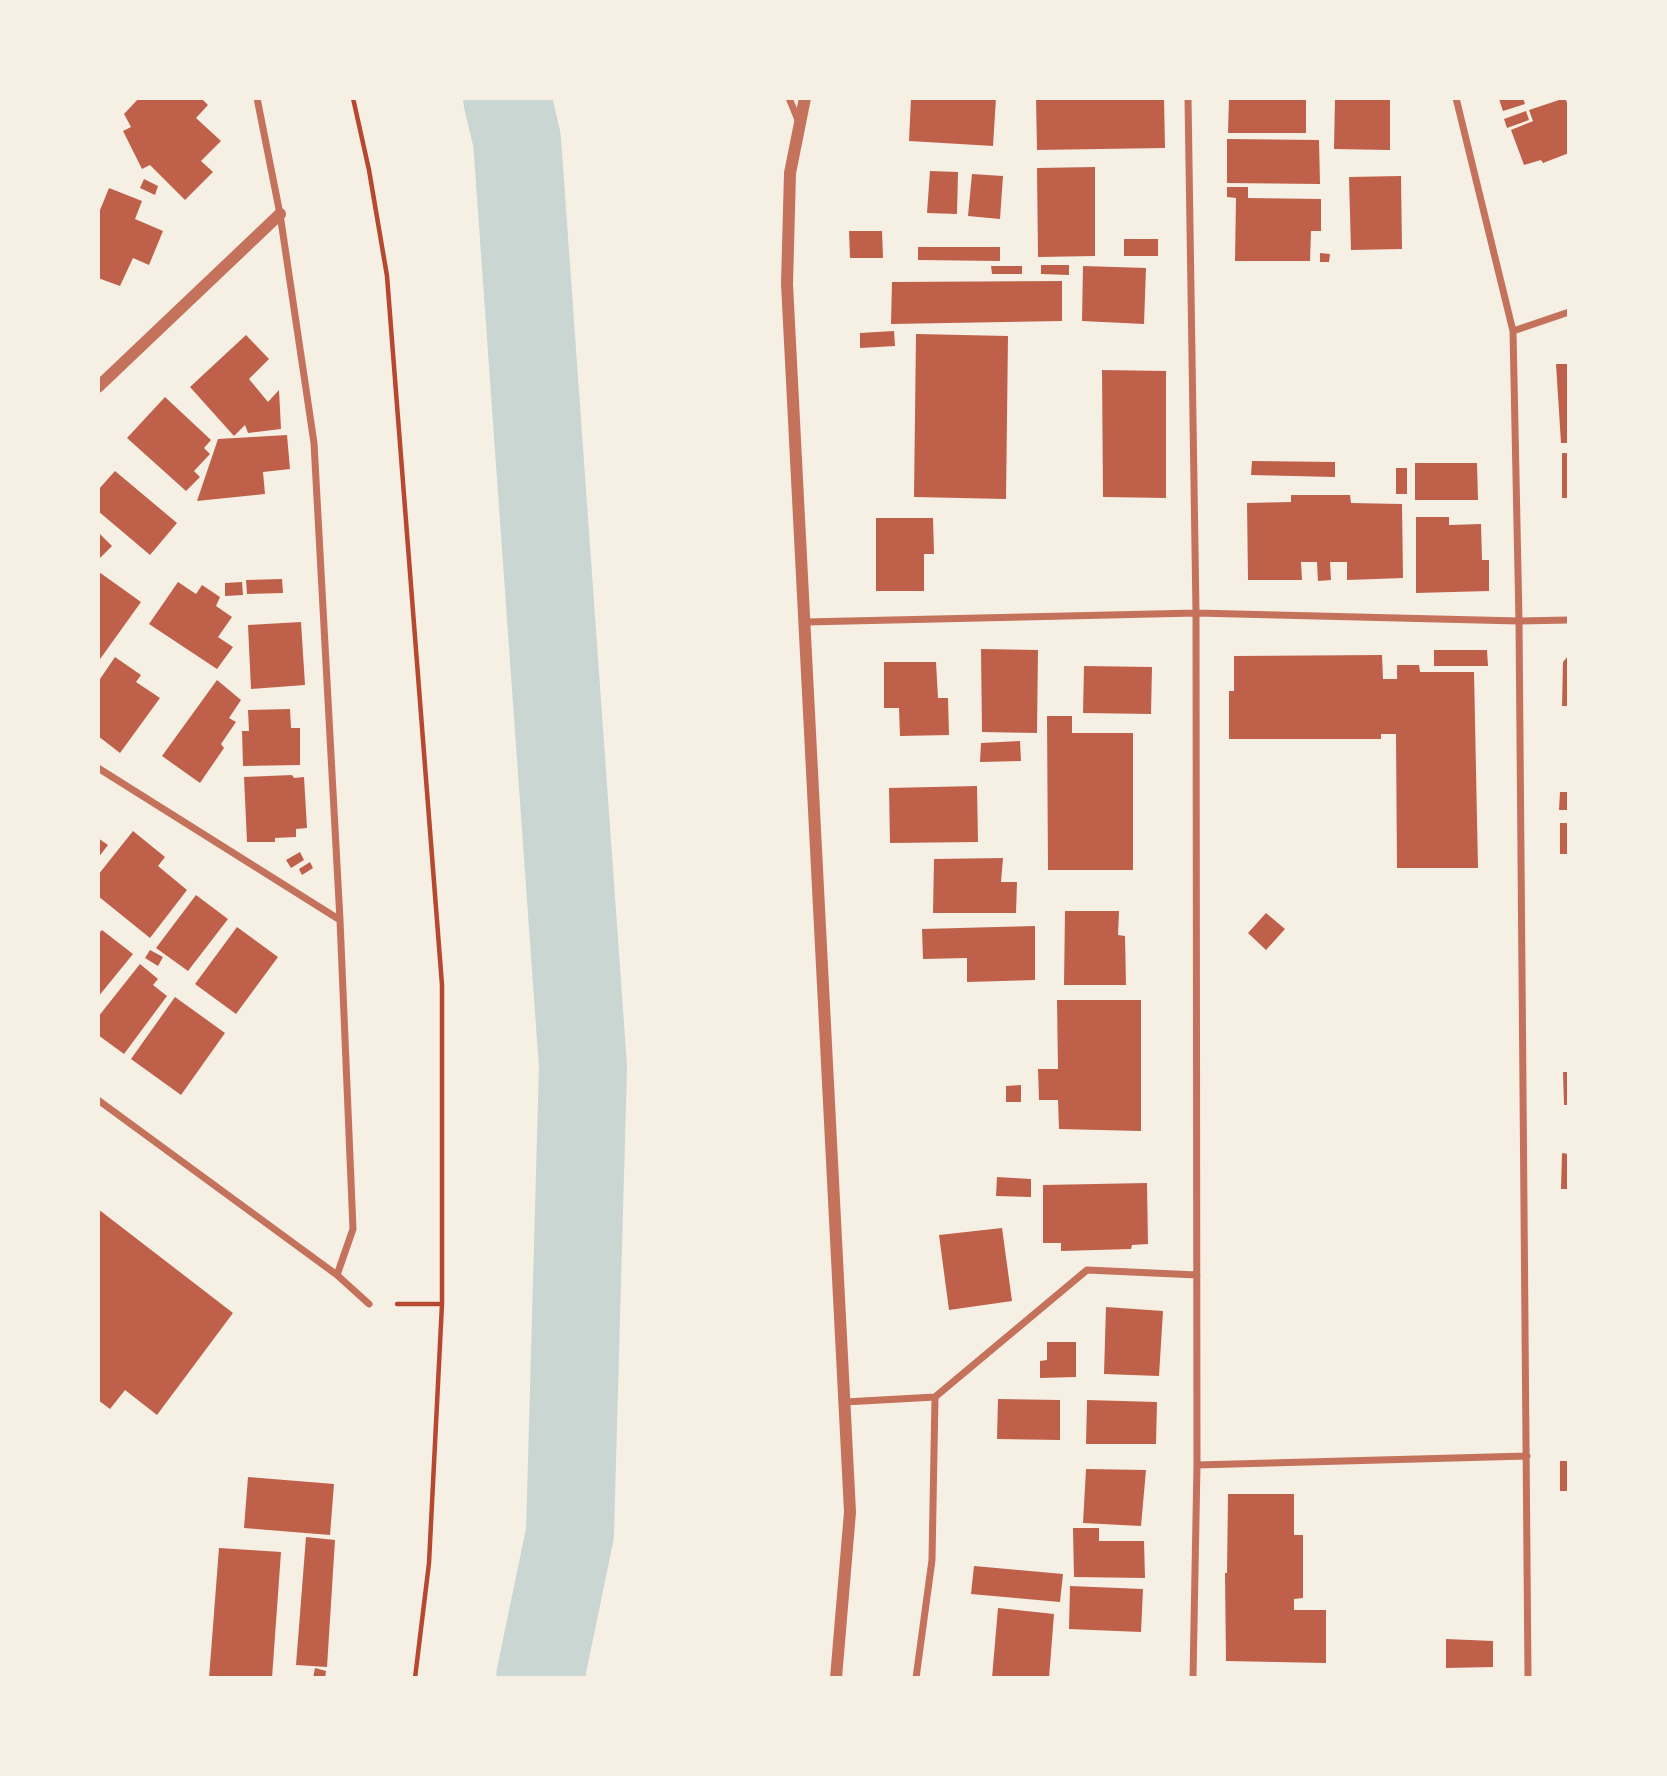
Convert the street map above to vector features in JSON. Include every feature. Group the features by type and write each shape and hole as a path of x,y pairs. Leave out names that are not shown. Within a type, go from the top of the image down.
{"street":[{"path":"257,98 280,214 314,443 340,920 353,1229 337,1275"},
{"path":"789,98 800,124"},
{"path":"805,98 790,173 787,284 850,1512 836,1678"},
{"path":"1188,98 1196,613 1197,1465 1193,1678"},
{"path":"1457,98 1513,331 1519,621 1528,1678"},
{"path":"98,387 280,214"},
{"path":"1513,331 1569,312"},
{"path":"806,622 1196,613 1569,620"},
{"path":"98,768 340,920"},
{"path":"98,1100 337,1275 369,1304"},
{"path":"845,1402 935,1397 1087,1270 1197,1275"},
{"path":"916,1678 932,1560 935,1397"},
{"path":"1197,1465 1527,1456"}],"path":[{"path":"353,98 369,170 387,276 442,985 442,1304 429,1563 415,1678"},
{"path":"369,1304 442,1304"}],"building":[{"path":"139,98 201,98 208,105 196,118 221,141 201,161 213,172 185,200 150,165 142,169 123,131 131,127 124,114"},
{"path":"911,98 996,98 993,146 909,141"},
{"path":"1036,98 1164,98 1165,148 1037,150"},
{"path":"1229,98 1306,98 1306,133 1228,133"},
{"path":"1335,98 1390,98 1390,150 1334,149"},
{"path":"1523,98 1525,104 1503,111 1499,99"},
{"path":"1565,98 1569,107 1569,153 1543,163 1541,160 1524,165 1511,130 1533,121 1529,110"},
{"path":"1526,111 1529,120 1507,128 1504,119"},
{"path":"1227,139 1319,140 1320,184 1227,183"},
{"path":"1095,167 1095,256 1038,257 1037,168"},
{"path":"930,171 958,172 957,214 927,213"},
{"path":"972,174 1003,176 1000,219 968,216"},
{"path":"1401,176 1402,249 1351,250 1349,177"},
{"path":"144,179 158,186 155,195 140,188"},
{"path":"1227,187 1248,187 1248,198 1321,199 1321,231 1311,231 1310,261 1235,261 1236,198 1227,197"},
{"path":"109,188 142,201 135,219 163,231 149,265 133,258 120,286 98,278 98,215"},
{"path":"849,231 882,231 883,258 850,258"},
{"path":"1124,239 1158,239 1158,256 1124,256"},
{"path":"918,247 1000,247 1000,261 918,260"},
{"path":"1320,253 1330,254 1329,262 1320,262"},
{"path":"1041,265 1069,265 1069,275 1041,274"},
{"path":"991,266 1022,266 1022,274 992,274"},
{"path":"1083,266 1146,268 1144,324 1082,321"},
{"path":"1062,281 1062,321 891,324 892,282"},
{"path":"894,331 895,346 860,348 860,333"},
{"path":"916,334 1008,336 1006,499 914,497"},
{"path":"246,335 269,359 249,379 268,402 279,390 281,429 248,433 245,425 234,436 190,387"},
{"path":"1556,364 1569,364 1569,443 1561,443"},
{"path":"1102,370 1166,371 1166,498 1103,497"},
{"path":"165,397 211,440 204,448 210,454 194,471 200,477 186,491 127,438"},
{"path":"287,435 290,469 263,472 265,494 197,501 218,439"},
{"path":"1562,453 1569,453 1569,498 1562,498"},
{"path":"1252,461 1335,462 1335,477 1251,475"},
{"path":"1415,463 1477,463 1478,500 1415,500"},
{"path":"1396,468 1407,468 1407,494 1396,494"},
{"path":"115,471 177,523 150,555 98,511 98,490"},
{"path":"1291,495 1350,495 1351,503 1402,504 1403,578 1347,580 1347,562 1330,562 1331,580 1318,581 1317,562 1301,562 1302,580 1248,580 1247,503 1291,502"},
{"path":"1416,517 1449,517 1449,525 1481,524 1482,560 1489,560 1489,591 1416,593"},
{"path":"876,518 933,518 934,554 924,554 924,591 876,591"},
{"path":"98,532 112,546 98,560"},
{"path":"99,572 141,602 98,662 98,574"},
{"path":"282,579 283,593 247,594 246,580"},
{"path":"178,582 196,594 202,585 220,597 216,606 232,617 218,637 233,647 217,669 149,624"},
{"path":"242,582 243,595 225,596 225,583"},
{"path":"301,622 305,685 251,689 248,625"},
{"path":"981,649 1038,650 1037,733 982,732"},
{"path":"1434,650 1487,650 1488,666 1434,666"},
{"path":"1382,655 1383,679 1397,679 1397,665 1419,665 1420,672 1474,672 1478,868 1397,868 1396,734 1381,734 1381,739 1229,739 1229,691 1234,691 1234,656"},
{"path":"1569,655 1569,706 1562,706 1563,662"},
{"path":"115,657 141,675 136,682 160,698 120,753 98,736 98,682"},
{"path":"884,662 936,662 938,698 948,698 949,735 900,736 899,708 884,708"},
{"path":"1084,666 1152,667 1151,714 1083,713"},
{"path":"217,680 241,700 229,718 236,722 221,744 224,748 200,783 162,756"},
{"path":"290,709 291,728 300,728 300,765 243,766 242,731 249,731 248,710"},
{"path":"1047,716 1072,716 1072,733 1133,733 1133,870 1048,870"},
{"path":"1020,741 1021,761 980,762 981,743"},
{"path":"292,775 294,778 304,777 307,828 296,829 296,837 275,838 275,842 247,842 244,777"},
{"path":"977,786 978,842 890,843 889,788"},
{"path":"1560,792 1569,792 1569,810 1559,810"},
{"path":"1560,823 1569,823 1569,854 1560,854"},
{"path":"133,831 165,857 158,866 187,890 150,938 98,896 98,875"},
{"path":"98,838 108,845 98,858"},
{"path":"300,852 304,860 291,868 286,860"},
{"path":"1003,858 1001,882 1017,882 1016,913 933,913 934,859"},
{"path":"310,862 313,868 302,875 299,869"},
{"path":"196,895 228,919 188,971 156,948"},
{"path":"1065,911 1119,911 1118,935 1125,936 1126,985 1064,985"},
{"path":"1266,913 1285,929 1266,950 1248,933"},
{"path":"1035,926 1035,980 967,982 967,958 923,959 922,929"},
{"path":"237,927 278,957 236,1014 195,984"},
{"path":"102,930 133,954 98,997 98,934"},
{"path":"150,950 163,957 158,966 145,958"},
{"path":"140,964 158,979 153,985 167,996 124,1054 98,1035 98,1017"},
{"path":"175,997 225,1033 181,1095 131,1059"},
{"path":"1057,1000 1141,1000 1141,1131 1059,1129 1058,1100 1039,1100 1038,1069 1058,1069"},
{"path":"1563,1072 1569,1072 1569,1105 1564,1105"},
{"path":"1021,1085 1021,1102 1006,1102 1006,1086"},
{"path":"1562,1153 1569,1154 1569,1189 1561,1189"},
{"path":"997,1177 1031,1179 1031,1197 996,1196"},
{"path":"1147,1183 1148,1244 1132,1245 1131,1249 1061,1251 1061,1243 1043,1243 1043,1185"},
{"path":"98,1209 233,1313 157,1415 125,1390 110,1409 98,1400"},
{"path":"1002,1228 1012,1301 949,1310 939,1235"},
{"path":"1106,1307 1163,1311 1159,1376 1104,1374"},
{"path":"1047,1342 1076,1342 1076,1377 1040,1378 1040,1361 1047,1360"},
{"path":"998,1399 1060,1400 1060,1440 997,1439"},
{"path":"1087,1400 1157,1402 1156,1444 1086,1444"},
{"path":"1567,1456 1569,1491 1560,1491 1560,1461 1567,1461"},
{"path":"1086,1469 1146,1470 1141,1526 1083,1523"},
{"path":"248,1477 334,1484 330,1535 244,1528"},
{"path":"1228,1494 1294,1494 1294,1535 1303,1535 1303,1598 1294,1599 1294,1610 1326,1610 1326,1663 1226,1661"},
{"path":"1073,1528 1099,1528 1099,1541 1144,1541 1145,1578 1074,1577"},
{"path":"306,1537 335,1540 327,1667 296,1665"},
{"path":"219,1548 281,1552 272,1678 209,1678"},
{"path":"974,1566 1063,1574 1060,1602 971,1594"},
{"path":"1070,1586 1143,1589 1141,1632 1069,1629"},
{"path":"998,1608 1054,1614 1049,1678 992,1678"},
{"path":"1446,1639 1493,1641 1493,1667 1446,1668"},
{"path":"315,1668 326,1671 325,1678 313,1678"}],"waterway":[{"path":"507,98 517,140 583,1067 570,1533 540,1678"}]}
